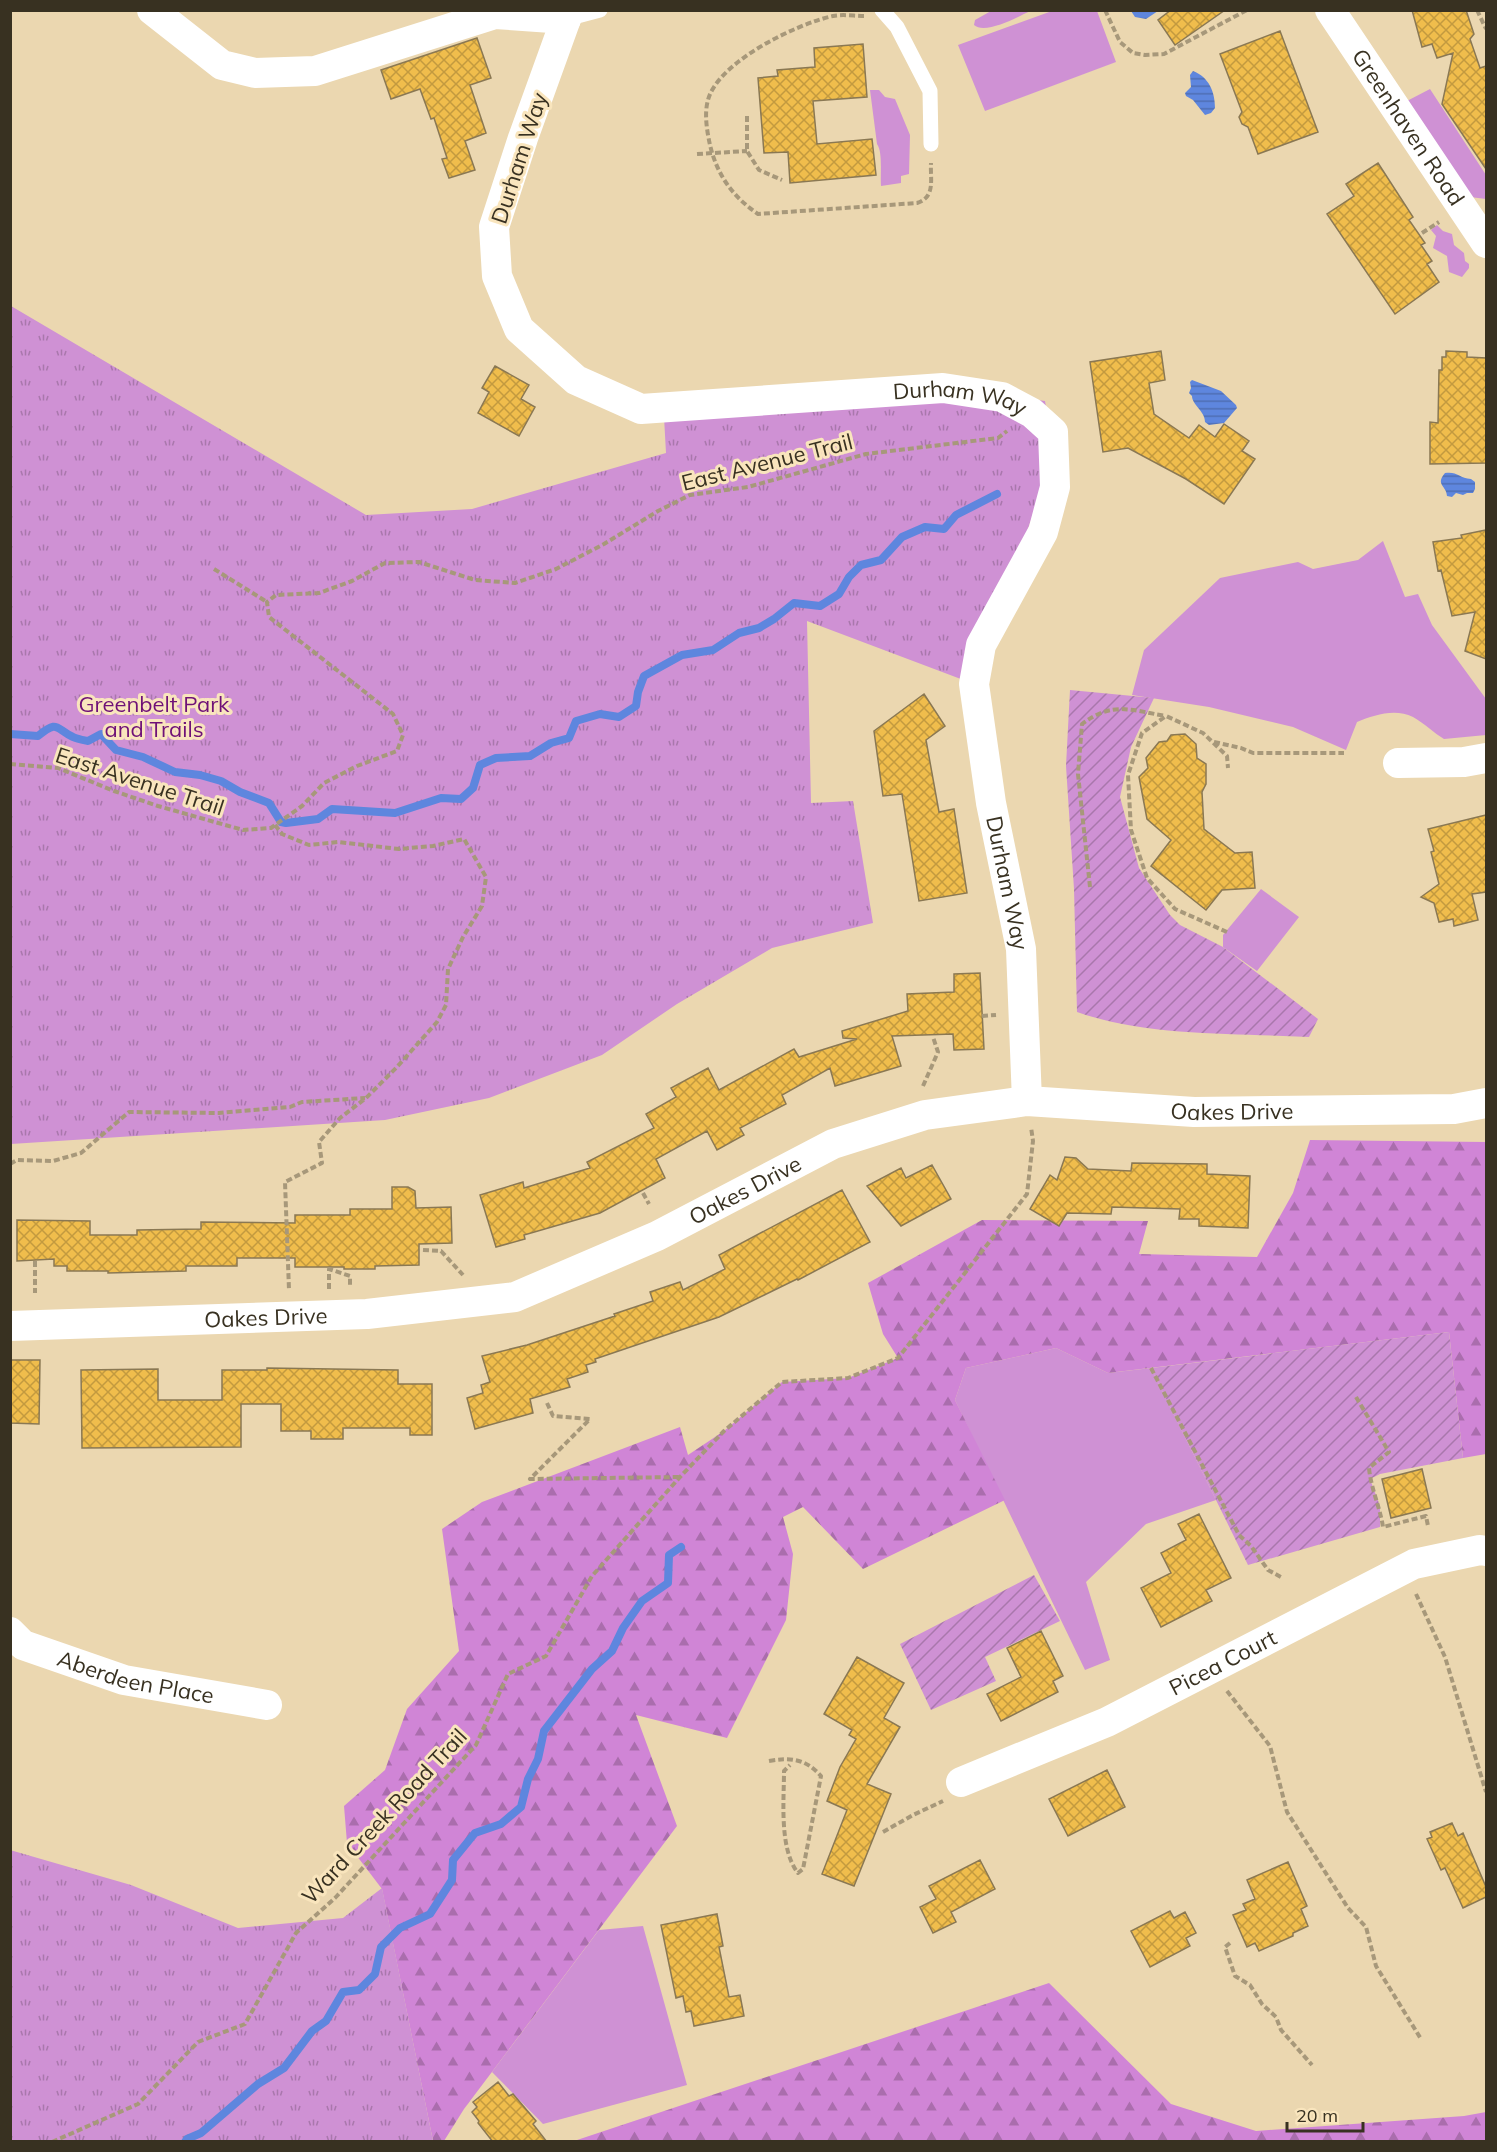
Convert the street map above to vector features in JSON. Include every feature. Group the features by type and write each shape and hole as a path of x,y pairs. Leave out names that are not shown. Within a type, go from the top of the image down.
{"street":[{"path":"152,10 222,65 255,74 315,71 495,14 567,15"},
{"name":"Greenhaven Road","path":"1330,10 1486,243"},
{"name":"Durham Way","path":"567,15 494,227 497,276 519,330 576,380 641,409 943,388 1002,397 1032,413 1053,432 1055,487 1043,532 981,645 974,684 991,803 1021,949 1027,1101"},
{"path":"1398,763 1464,762 1486,758"},
{"name":"Oakes Drive","path":"10,1326 367,1314 514,1297 657,1236 833,1144 925,1115 1027,1101 1194,1112 1454,1109 1486,1103"},
{"name":"Picea Court","path":"955,1790 1107,1722 1414,1564 1480,1550 1486,1551"},
{"name":"Aberdeen Place","path":"10,1632 23,1645 124,1680 267,1706"}],"lane":[{"path":"567,15 600,10"},
{"path":"886,15 897,27 930,91 931,144"}],"path":[{"path":"1105,10 1120,42 1133,53 1145,55 1164,54 1247,10"},
{"path":"1477,10 1486,29"},
{"path":"886,15 835,16 806,24 781,34 749,54 719,78 707,101 708,134 718,173 745,205 758,214 917,202 925,200 931,191 931,144"},
{"path":"747,116 747,151 759,170 782,180"},
{"path":"698,154 747,151"},
{"name":"East Avenue Trail","path":"10,764 58,768 158,806 243,830 271,828 302,806 324,783 357,766 397,751 404,735 393,714 270,617 267,602 276,595 319,593 352,581 385,562 419,562 475,580 514,582 556,569 690,495 748,487 866,454 998,438 1032,413"},
{"path":"214,569 267,602"},
{"path":"1090,887 1078,774 1082,724 1096,714 1118,708 1166,716 1203,733 1227,756 1228,768"},
{"path":"1166,716 1142,733 1128,775 1131,830 1147,878 1175,909 1227,932"},
{"path":"1213,742 1253,753 1344,753"},
{"path":"275,825 282,834 309,845 338,842 399,849 433,846 464,839 486,877 482,906 448,969 446,1005 437,1022 366,1098 340,1118 320,1142 322,1163 285,1182 289,1291"},
{"path":"922,1086 938,1052 933,1037"},
{"path":"10,1164 17,1160 53,1161 81,1153 129,1112 219,1113 290,1107 302,1102 366,1098"},
{"name":"Ward Creek Road Trail","path":"52,2142 138,2104 198,2042 245,2024 296,1933 335,1898 476,1745 508,1674 546,1656 592,1576 724,1431 782,1382 848,1378 898,1358 1026,1194 1033,1141 1027,1101"},
{"path":"643,1193 648,1204"},
{"path":"423,1250 441,1251 468,1281"},
{"path":"35,1261 35,1293"},
{"path":"329,1291 328,1269 350,1276 351,1291"},
{"path":"1151,1368 1239,1535 1251,1546 1268,1570 1281,1577"},
{"path":"1356,1397 1389,1452 1369,1468 1370,1480 1380,1506 1383,1527 1426,1516 1428,1526"},
{"path":"547,1403 553,1416 590,1419 530,1479 680,1477"},
{"path":"1403,1570 1445,1657 1486,1792"},
{"path":"1201,1674 1225,1689 1270,1746 1287,1812 1348,1908 1366,1927 1376,1966 1421,2039"},
{"path":"769,1761 795,1759 807,1763 821,1776 803,1869 798,1873 791,1864 786,1845 783,1771 790,1765"},
{"path":"883,1832 955,1790"},
{"path":"1230,1943 1225,1947 1235,1976 1250,1985 1262,2004 1276,2017 1281,2030 1312,2065"}],"green space":[{"path":"991,11 1030,11 993,27 979,28 974,25 975,20"},
{"path":"1052,11 1097,11 1116,62 985,111 958,45"},
{"path":"1430,89 1486,175 1486,199 1470,197 1405,102"},
{"path":"870,90 879,90 885,97 895,99 910,135 909,174 901,176 901,183 881,186 880,152"},
{"path":"1437,225 1443,231 1452,234 1454,245 1464,253 1469,268 1462,277 1449,272 1447,256 1433,248 1436,236 1431,230"},
{"name":"Greenbelt Park and Trails","path":"11,306 366,515 472,509 666,453 664,417 943,388 1045,401 1054,454 974,684 807,621 811,803 853,801 873,923 772,948 677,1004 602,1055 489,1098 385,1120 11,1144"},
{"path":"1383,541 1405,597 1418,594 1432,625 1486,699 1486,735 1444,739 1413,717 1392,713 1357,722 1346,750 1293,727 1209,707 1132,695 1144,650 1220,578 1298,562 1313,569 1358,560"},
{"path":"1070,690 1154,698 1131,747 1120,797 1139,868 1170,915 1180,925 1223,947 1318,1019 1309,1037 1162,1030 1133,1026 1077,1012 1074,889 1066,766"},
{"path":"1261,889 1299,917 1257,971 1223,947 1223,935"},
{"path":"1310,1140 1486,1142 1486,1454 1463,1458 1449,1332 1108,1373 1056,1348 966,1368 955,1400 1005,1500 863,1569 803,1507 783,1517 793,1554 786,1620 727,1738 636,1715 677,1826 464,2109 444,2141 433,2141 382,1889 347,1843 344,1806 385,1770 407,1709 459,1651 442,1529 482,1502 680,1427 688,1455 724,1431 782,1382 848,1378 898,1358 883,1334 868,1283 982,1220 1148,1221 1139,1254 1257,1257 1293,1193"},
{"path":"1449,1332 1463,1458 1380,1474 1370,1479 1380,1506 1380,1527 1248,1565 1151,1368"},
{"path":"1056,1348 1108,1373 1151,1368 1216,1500 1146,1524 1086,1582 1110,1660 1085,1670 955,1400 966,1368"},
{"path":"1034,1575 1060,1621 985,1657 996,1681 931,1710 900,1644"},
{"path":"10,1850 131,1885 238,1928 343,1918 382,1888 433,2141 11,2141"},
{"path":"643,1926 687,2085 543,2124 492,2072 599,1930"},
{"path":"1049,1983 1171,2104 1256,2131 1464,2116 1486,2112 1486,2141 574,2141"}],"water":[{"path":"1131,11 1158,11 1146,19 1135,17"},
{"path":"1193,71 1207,81 1212,91 1215,108 1211,113 1205,115 1193,100 1186,96 1185,93 1191,87 1190,75"},
{"path":"1192,380 1221,391 1236,405 1237,408 1224,423 1209,425 1205,422 1189,393"},
{"path":"1445,473 1471,479 1475,482 1473,493 1463,495 1456,493 1452,497 1447,496 1441,483"}],"building":[{"path":"1171,10 1225,10 1175,45 1158,20"},
{"path":"1412,10 1466,10 1474,34 1470,39 1480,68 1486,66 1486,169 1442,104 1453,53 1437,58 1432,44 1422,47"},
{"path":"1280,31 1318,132 1258,154 1248,127 1242,124 1239,117 1242,112 1220,54"},
{"path":"477,38 491,78 470,85 486,133 465,141 475,170 449,178 442,159 447,158 434,118 431,119 420,89 391,99 381,70"},
{"path":"863,44 867,97 813,101 817,144 872,139 876,175 790,183 788,152 764,153 758,78 778,76 777,70 815,67 814,48"},
{"path":"1378,163 1413,217 1409,220 1425,243 1421,245 1432,261 1427,264 1439,282 1395,314 1327,214 1354,196 1346,184"},
{"path":"1161,351 1165,380 1149,383 1154,414 1189,438 1199,425 1215,437 1224,424 1249,441 1242,451 1255,459 1224,504 1186,479 1128,448 1103,452 1090,362"},
{"path":"1446,351 1467,352 1467,357 1486,358 1486,463 1430,464 1430,422 1438,423 1439,370 1442,370 1442,357 1446,357"},
{"path":"495,366 529,385 521,399 535,407 519,436 478,413 489,392 482,388"},
{"path":"1486,530 1486,659 1465,651 1475,612 1452,616 1441,570 1438,571 1433,542 1462,538 1461,535"},
{"path":"924,694 945,726 926,740 939,812 954,809 967,893 919,901 902,794 883,796 874,731"},
{"path":"1185,734 1196,744 1197,758 1206,764 1206,784 1202,792 1204,829 1235,853 1252,852 1255,888 1222,890 1206,910 1151,866 1171,840 1147,819 1139,777 1148,768 1146,758 1159,742 1167,741 1171,735"},
{"path":"1486,815 1486,892 1472,894 1478,920 1454,926 1453,919 1439,922 1434,903 1421,897 1439,884 1428,829"},
{"path":"980,973 984,1049 954,1050 953,1034 892,1036 901,1066 835,1086 830,1068 782,1095 786,1104 740,1128 744,1135 717,1150 707,1131 656,1159 665,1178 600,1213 524,1235 525,1239 496,1247 480,1195 523,1182 524,1188 590,1168 587,1162 654,1128 646,1114 676,1097 671,1088 708,1068 719,1090 794,1049 799,1057 857,1039 843,1038 842,1031 908,1011 907,994 954,992 954,974"},
{"path":"1065,1157 1076,1158 1088,1169 1131,1171 1132,1163 1207,1164 1207,1174 1250,1176 1248,1228 1199,1226 1199,1219 1179,1219 1180,1209 1112,1207 1111,1214 1067,1213 1059,1226 1030,1209 1050,1175 1057,1180"},
{"path":"932,1165 951,1199 901,1226 867,1186 901,1168 906,1178"},
{"path":"392,1187 408,1187 415,1191 416,1208 451,1207 452,1243 419,1244 419,1265 344,1269 344,1267 295,1267 295,1258 237,1258 237,1266 186,1266 186,1271 108,1273 108,1271 67,1271 67,1266 54,1266 54,1259 17,1261 17,1220 90,1221 90,1235 137,1235 137,1230 201,1229 201,1222 295,1223 295,1215 350,1215 350,1209 392,1209"},
{"path":"842,1190 870,1242 798,1280 719,1317 595,1359 596,1362 586,1365 588,1372 567,1379 570,1387 530,1399 533,1413 475,1429 467,1398 483,1393 481,1385 490,1382 482,1356 527,1345 615,1316 614,1314 653,1301 650,1292 680,1282 683,1290 725,1269 719,1255"},
{"path":"10,1360 40,1360 39,1424 10,1423"},
{"path":"267,1368 398,1370 398,1384 432,1384 432,1435 410,1435 410,1428 343,1428 343,1439 311,1439 311,1431 281,1431 281,1404 241,1404 241,1447 82,1448 81,1370 158,1369 158,1400 222,1400 222,1370 267,1370"},
{"path":"1422,1469 1431,1508 1391,1518 1382,1479"},
{"path":"1199,1514 1231,1578 1206,1590 1212,1601 1161,1627 1141,1588 1171,1573 1161,1553 1186,1540 1178,1524"},
{"path":"1041,1631 1063,1676 1053,1681 1058,1692 1001,1721 987,1694 1021,1677 1007,1648"},
{"path":"857,1657 904,1683 884,1718 900,1727 867,1784 891,1794 854,1886 822,1874 847,1810 827,1801 840,1767 856,1739 849,1735 852,1730 824,1714"},
{"path":"1107,1770 1125,1807 1068,1836 1049,1799"},
{"path":"1452,1823 1458,1836 1463,1833 1486,1887 1486,1897 1463,1908 1445,1868 1441,1870 1427,1839 1432,1837 1430,1832"},
{"path":"980,1860 995,1889 951,1912 956,1922 933,1933 920,1907 936,1899 929,1886"},
{"path":"1288,1862 1307,1906 1301,1909 1308,1926 1293,1933 1293,1936 1259,1951 1255,1943 1247,1947 1233,1915 1246,1910 1243,1904 1255,1899 1247,1880"},
{"path":"1170,1911 1174,1918 1185,1912 1196,1933 1186,1938 1190,1946 1150,1967 1131,1931"},
{"path":"717,1914 723,1946 719,1947 729,1997 740,1995 744,2016 694,2026 691,2011 686,2012 683,1996 676,1998 661,1925"},
{"path":"498,2082 509,2096 513,2094 536,2121 533,2124 547,2142 493,2142 472,2112 477,2107 473,2102"}],"waterway":[{"path":"10,734 38,736 54,727 75,738 88,741 101,734 116,750 143,757 175,772 200,775 221,781 240,792 269,803 281,822 286,823 318,819 332,809 395,813 441,798 461,799 473,788 480,765 496,758 530,756 551,743 569,738 576,721 600,714 619,717 636,706 644,676 682,655 713,650 739,633 759,628 794,603 820,606 839,594 849,577 861,565 881,560 902,537 925,527 944,529 956,515 997,494"},
{"path":"185,2142 201,2133 258,2084 284,2068 312,2031 326,2021 343,1992 359,1990 375,1974 381,1947 400,1928 430,1914 452,1880 453,1860 475,1833 501,1824 521,1807 528,1779 538,1759 544,1731 592,1669 612,1651 623,1628 642,1601 668,1583 669,1555 681,1547"}]}
